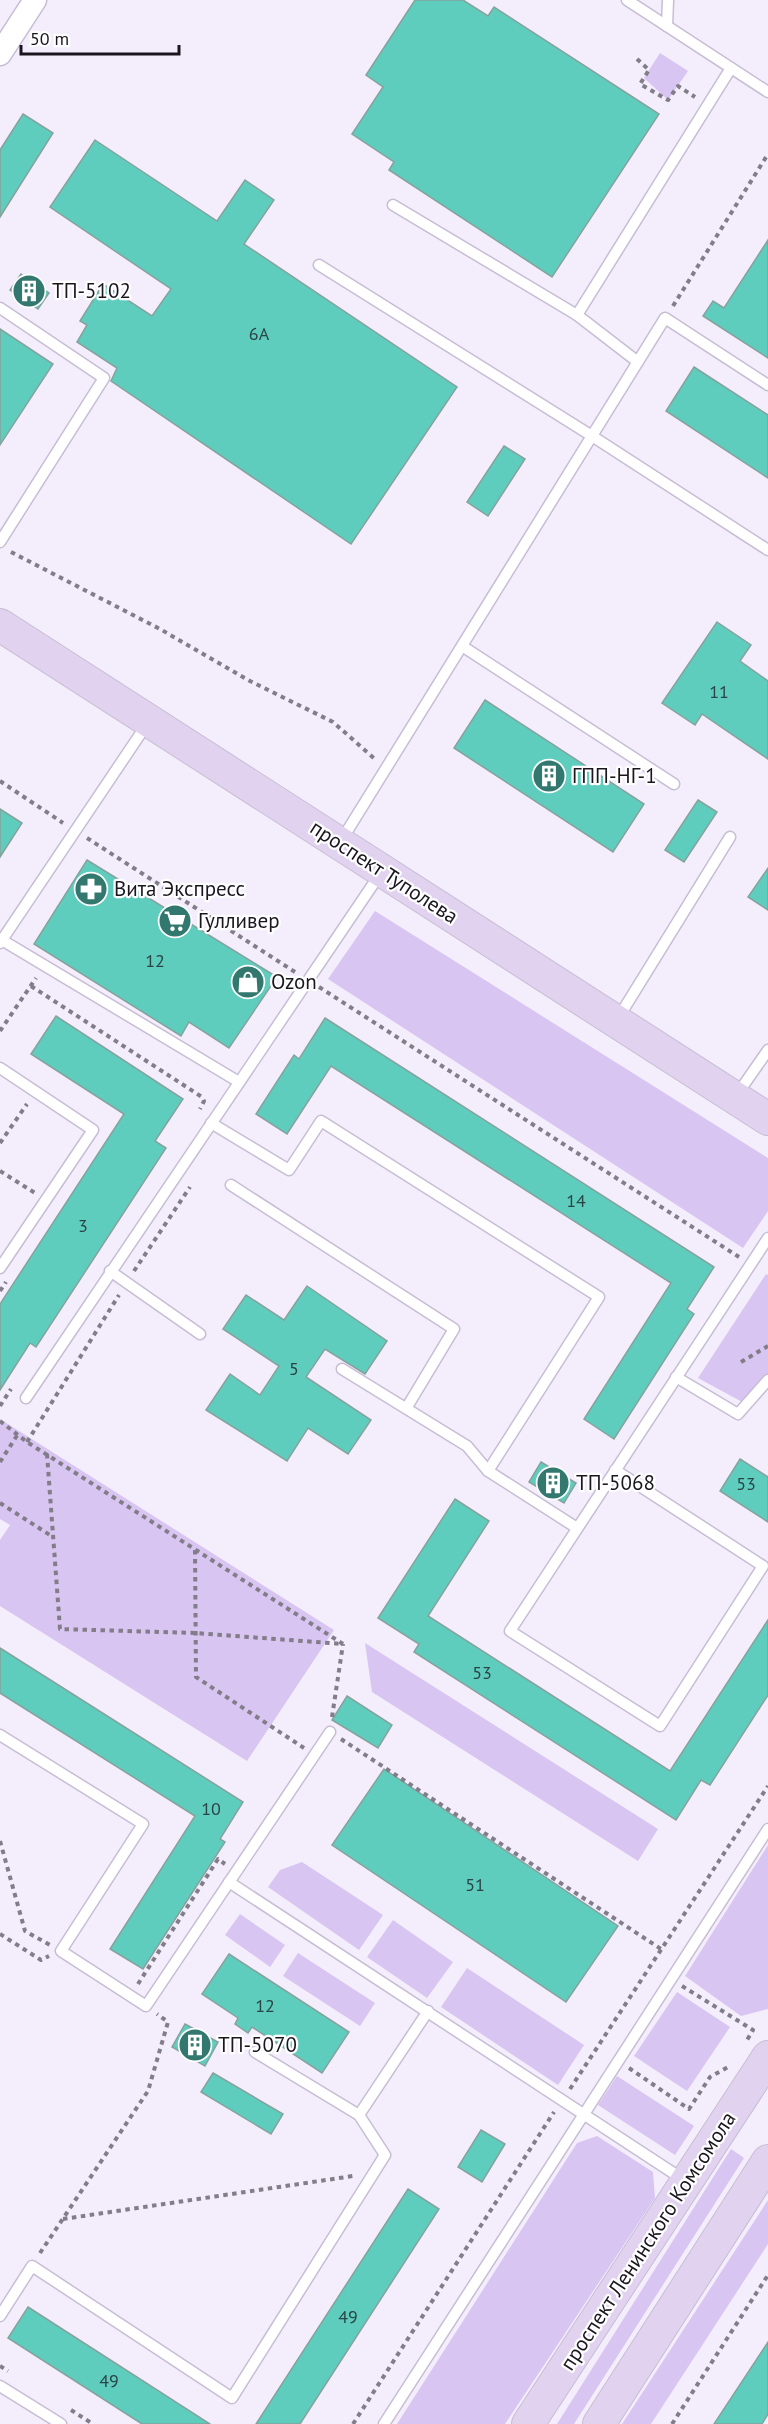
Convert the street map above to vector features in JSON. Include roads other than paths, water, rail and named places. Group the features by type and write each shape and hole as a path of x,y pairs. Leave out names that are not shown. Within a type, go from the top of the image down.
{"main road":[{"name":"проспект Туполева","path":"0,625 768,1119"},
{"name":"проспект Ленинского Комсомола","path":"528,2424 687,2182 756,2051"},
{"path":"599,2424 768,2161"}],"street":[{"path":"1,49 35,0"}],"lane":[{"path":"627,0 768,92"},
{"path":"667,26 668,0"},
{"path":"577,315 731,68"},
{"path":"393,205 577,315 638,362"},
{"path":"319,265 592,436 768,550"},
{"path":"0,308 104,378 0,542"},
{"path":"339,844 665,318 768,385"},
{"path":"462,646 674,784"},
{"path":"149,721 1,941 239,1082"},
{"path":"616,1022 730,837"},
{"path":"26,1398 382,871"},
{"path":"735,1098 768,1050"},
{"path":"0,1068 93,1130 0,1268"},
{"path":"211,1123 289,1170 321,1121 599,1297 488,1472"},
{"path":"231,1185 453,1329 407,1407"},
{"path":"615,1470 763,1566 660,1726 510,1631 577,1528 615,1470 676,1377 750,1264 768,1238"},
{"path":"111,1271 200,1334"},
{"path":"342,1369 467,1446 488,1472 577,1528"},
{"path":"676,1377 738,1414 768,1380"},
{"path":"0,1735 143,1824 61,1951 146,2007 330,1732"},
{"path":"384,2424 768,1829"},
{"path":"229,1882 687,2182"},
{"path":"358,2115 428,2012"},
{"path":"0,2316 32,2266 232,2398 385,2154 358,2115 255,2052"},
{"path":"0,2386 62,2424"}],"place":[{"name":"ТП-5102","path":"29,291"},
{"name":"ГПП-НГ-1","path":"549,776"},
{"name":"Вита Экспресс","path":"91,889"},
{"name":"Гулливер","path":"175,921"},
{"name":"Ozon","path":"248,982"},
{"name":"ТП-5068","path":"553,1483"},
{"name":"ТП-5070","path":"195,2045"}]}
